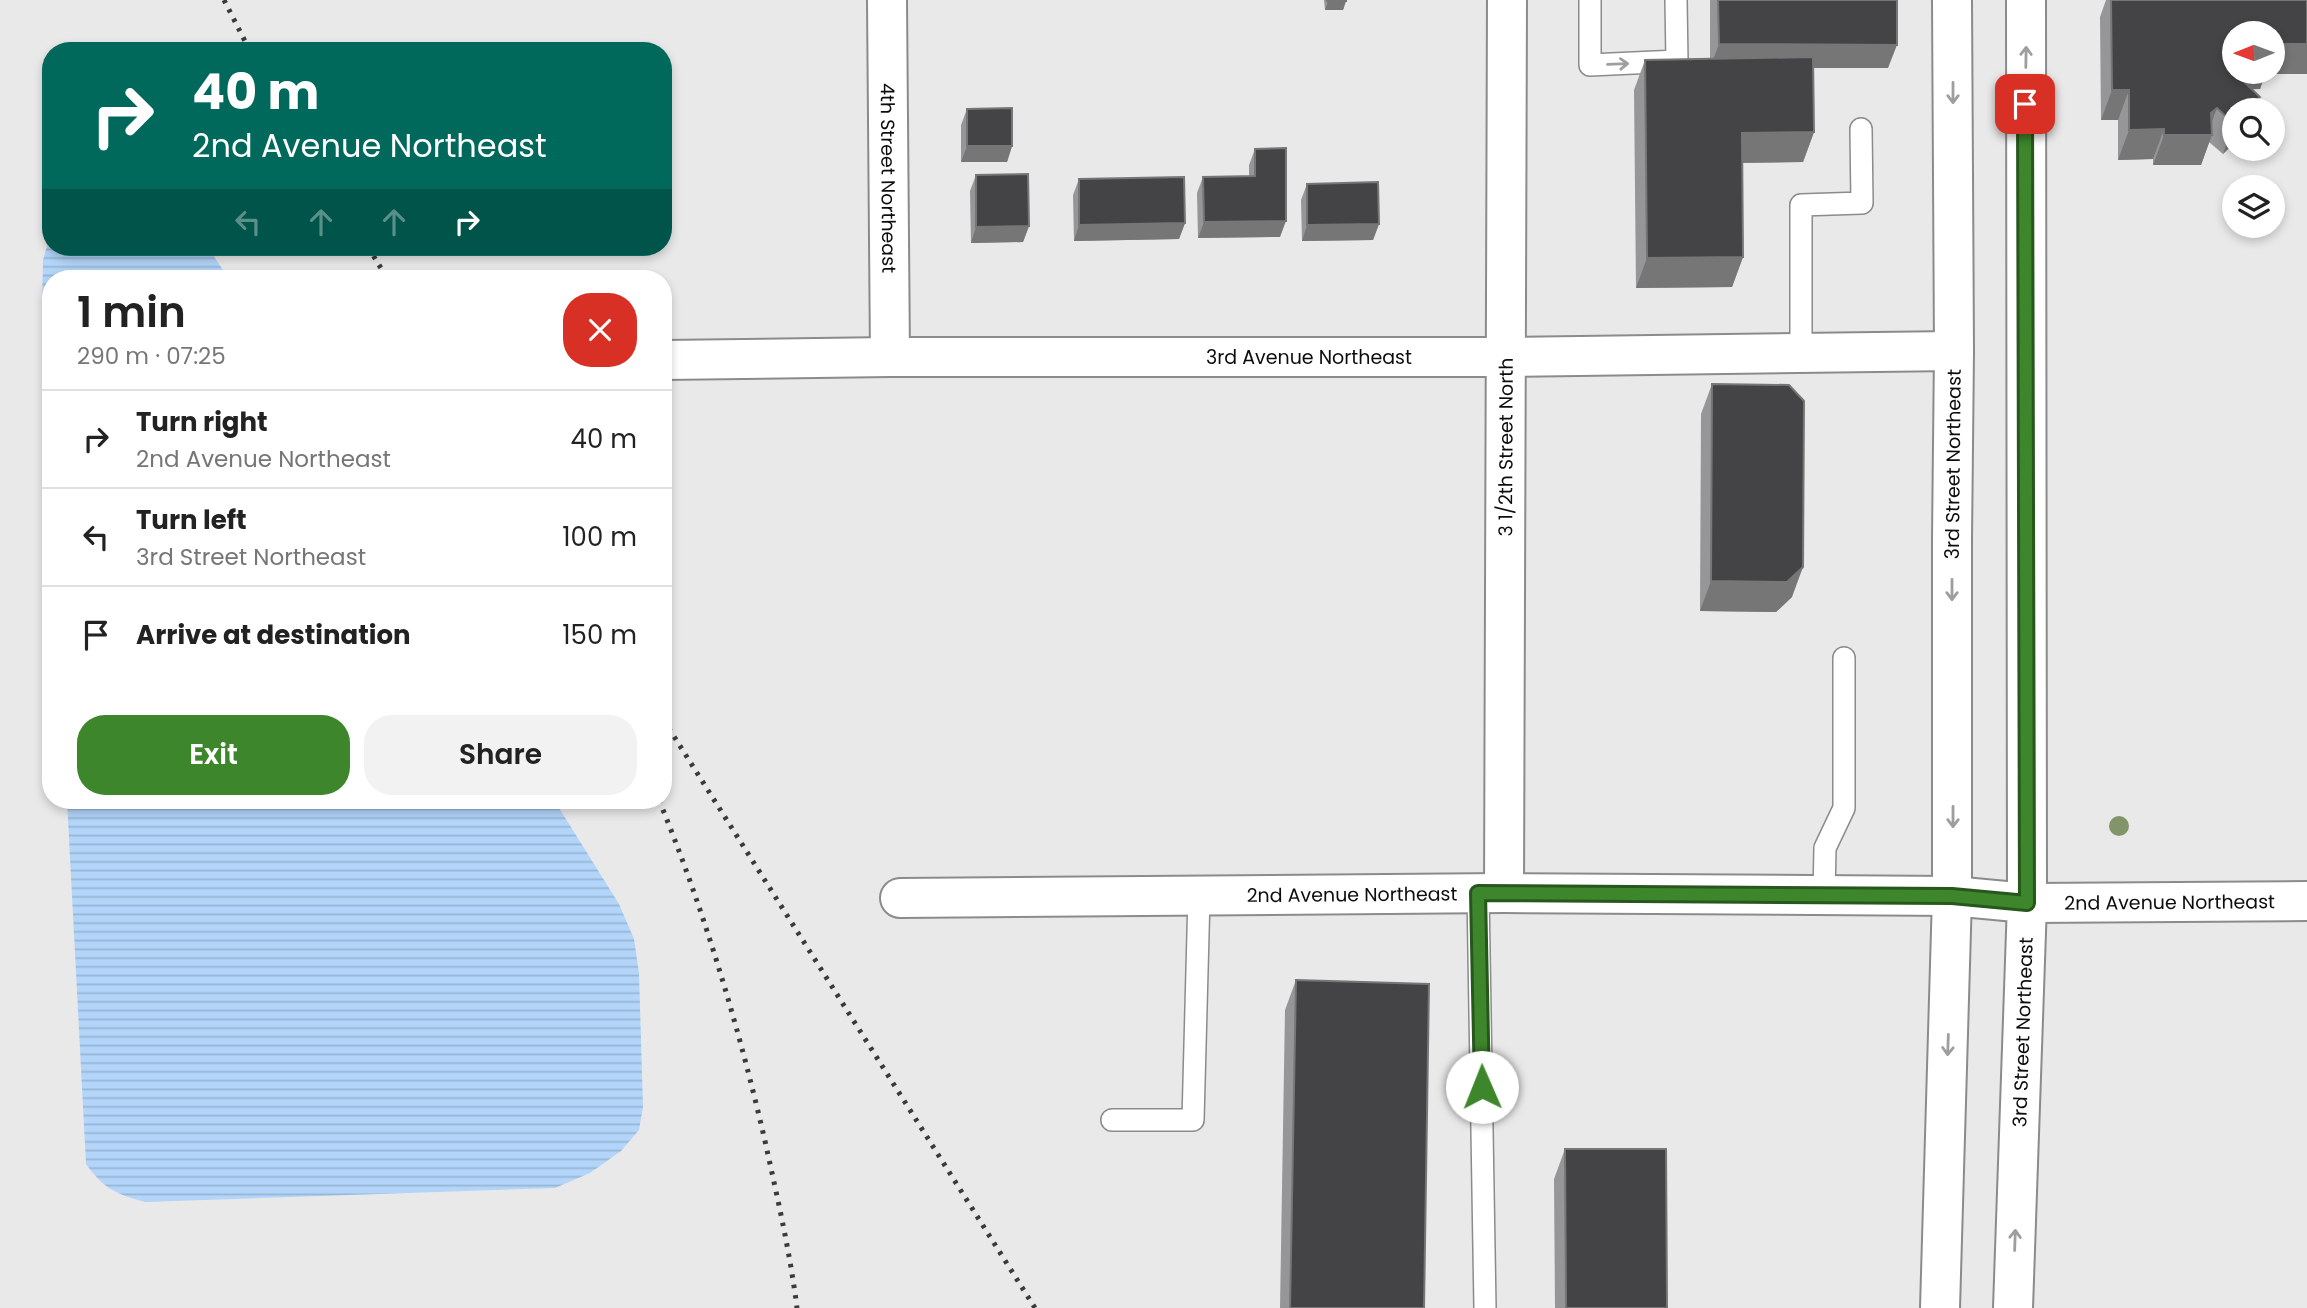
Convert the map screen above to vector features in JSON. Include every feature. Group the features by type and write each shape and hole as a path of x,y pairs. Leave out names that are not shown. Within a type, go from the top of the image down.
{"street":[{"name":"4th Street Northeast","path":"887,0 890,357"},
{"name":"3 1/2th Street North","path":"1491,893 1506,358 1507,0"},
{"name":"3rd Street Northeast","path":"1940,1308 1952,896 1952,0"},
{"name":"3rd Street Northeast","path":"2013,1308 2027,903 2026,0"},
{"name":"3rd Avenue Northeast","path":"672,359 1506,358 1954,351"},
{"name":"2nd Avenue Northeast","path":"900,898 1491,893 1952,896 2027,903 2307,901"}],"lane":[{"path":"1590,0 1590,65 1677,61 1676,0"},
{"path":"1801,353 1801,205 1862,203 1861,129"},
{"path":"1824,895 1825,848 1844,808 1844,657"},
{"path":"1485,1308 1491,893"},
{"path":"1112,1120 1193,1120 1199,896"}],"water":[{"path":"44,256 214,256 223,270 43,270"},
{"path":"67,809 560,809 619,904 634,939 639,973 643,1107 639,1130 621,1151 590,1173 555,1188 145,1202 111,1189 86,1164"}],"building":[{"path":"1718,0 1897,0 1897,45 1719,44"},
{"path":"2111,0 2307,0 2307,44 2286,44 2286,21 2222,21 2222,84 2246,84 2260,97 2222,98 2222,113 2217,108 2211,113 2212,135 2164,135 2164,129 2129,130 2129,90 2112,90"},
{"path":"1813,57 1814,132 1742,133 1743,257 1647,258 1645,60"},
{"path":"1012,108 1012,146 967,146 967,109"},
{"path":"1286,148 1286,221 1204,222 1203,177 1255,176 1255,149"},
{"path":"1028,174 1029,226 976,227 976,175"},
{"path":"1184,177 1185,223 1079,225 1079,179"},
{"path":"1378,182 1379,224 1307,225 1307,184"},
{"path":"1712,384 1789,385 1804,401 1803,567 1787,582 1711,581"},
{"path":"1296,980 1429,984 1424,1308 1290,1308"},
{"path":"1565,1149 1666,1149 1667,1308 1566,1308"}],"railway":[{"path":"224,0 245,42"},
{"path":"374,256 382,270"},
{"path":"672,733 1035,1308"},
{"path":"663,809 705,925 743,1054 779,1203 797,1308"}],"route":[{"path":"1482,1087 1478,893 1952,896 2027,903 2025,104"}]}
